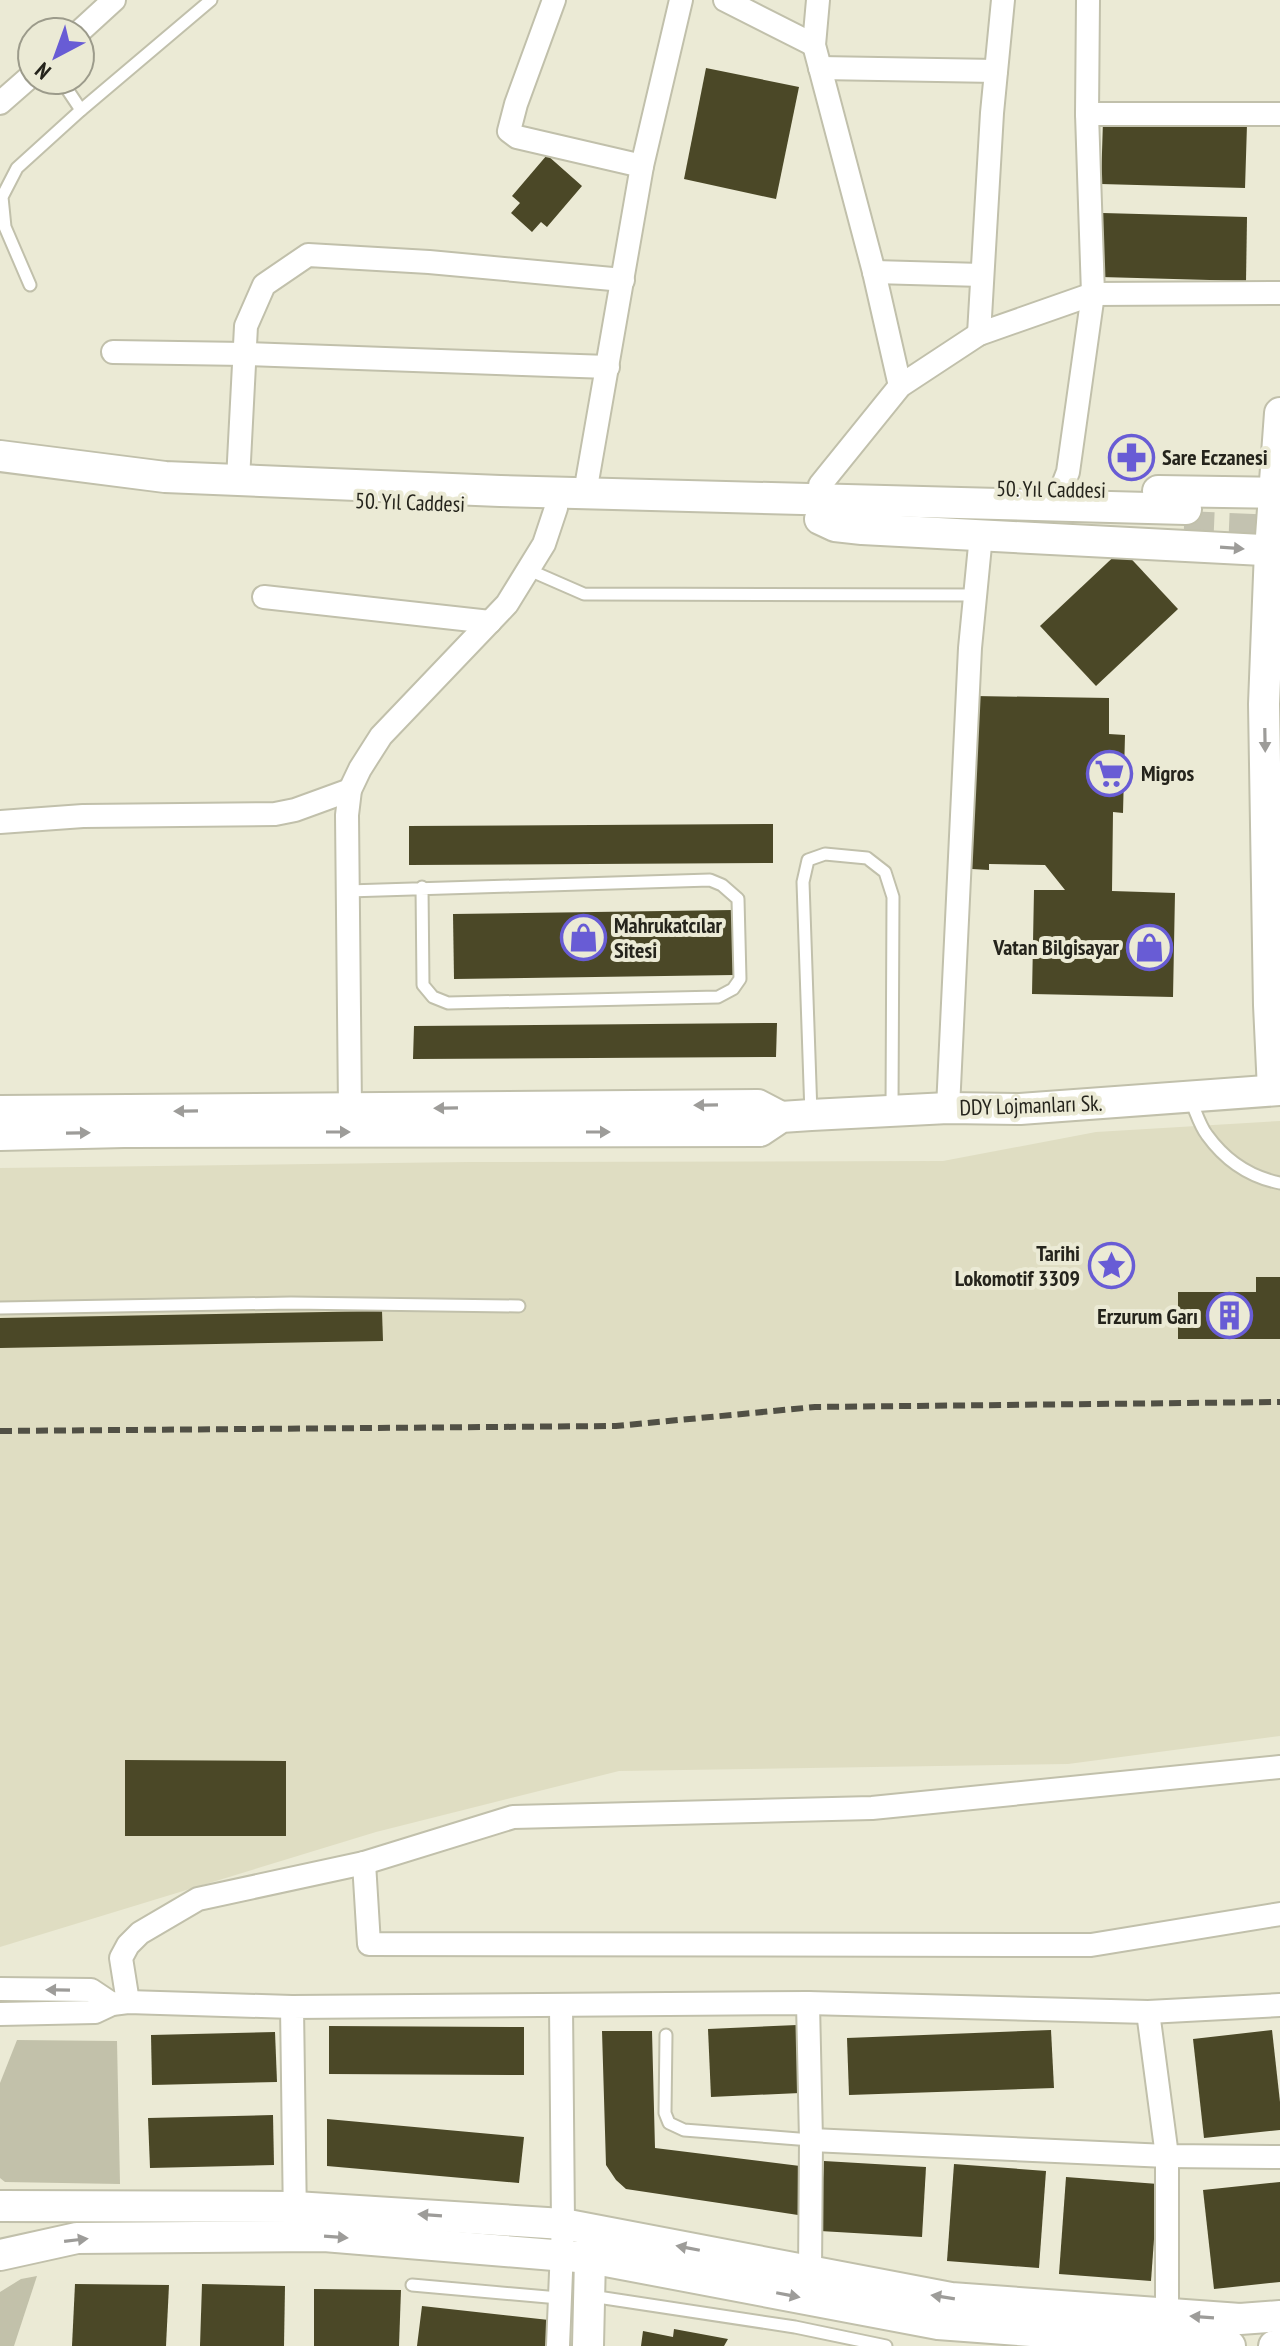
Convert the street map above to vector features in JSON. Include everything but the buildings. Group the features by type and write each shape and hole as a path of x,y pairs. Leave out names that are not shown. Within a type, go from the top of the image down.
{"street":[{"path":"96,16 114,0"},
{"path":"554,0 509,131 517,137 642,166"},
{"path":"585,493 642,166 681,0"},
{"path":"725,0 814,45"},
{"path":"818,0 814,45 874,272 900,386"},
{"path":"979,334 1003,0"},
{"path":"1061,490 1068,472 1093,294 1087,114 1088,0"},
{"path":"820,68 996,71"},
{"path":"0,103 16,89"},
{"path":"1087,114 1280,114"},
{"path":"238,480 246,326 264,285 308,255 429,262 623,280"},
{"path":"874,272 982,275"},
{"path":"820,485 900,386 979,334 1093,294 1280,293"},
{"path":"113,352 608,367"},
{"path":"1277,1090 1269,1005 1272,704 1280,413"},
{"name":"50. Yıl Caddesi","path":"0,456 135,475 777,498 1185,518 1076,521 820,519 162,492 0,472"},
{"name":"50. Yıl Caddesi","path":"777,498 809,485 845,483 1278,493"},
{"path":"350,1109 347,815 350,790 381,736 507,604 544,544 556,508"},
{"name":"50. Yıl Caddesi","path":"820,519 835,526 862,529 1275,551"},
{"path":"948,1108 970,648 981,535"},
{"path":"264,597 490,622"},
{"path":"0,822 83,816 275,814 350,790"},
{"name":"DDY Lojmanları Sk.","path":"781,1117 948,1108 1020,1109 1277,1090"},
{"path":"0,1111 758,1105 781,1117 760,1131 0,1135"},
{"path":"120,2003 121,1958 128,1945 140,1933 198,1899 364,1863 513,1817 872,1808 1280,1767"},
{"path":"364,1863 369,1944 1091,1945 1278,1916"},
{"path":"0,1989 91,1990 120,2003"},
{"path":"0,2014 95,2012 120,2003 292,2007 808,2003 1148,2012 1280,2005"},
{"path":"808,2003 810,2272"},
{"path":"561,2005 563,2224 582,2248 937,2335 1230,2346"},
{"path":"292,2007 294,2238"},
{"path":"1148,2012 1167,2156 1167,2314"},
{"path":"811,2140 1167,2156 1280,2157"},
{"path":"0,2206 295,2207 563,2224"},
{"path":"0,2255 77,2238 324,2236 582,2248 810,2272 951,2298 1240,2319 1280,2316"},
{"path":"558,2346 574,2297 582,2248"},
{"path":"574,2297 588,2346"}],"lane":[{"path":"30,285 5,227 2,197 17,168 211,0"},
{"path":"72,96 81,110"},
{"path":"529,570 584,594 975,595"},
{"path":"811,1115 803,882 808,860 825,854 867,858 885,872 893,897 892,1111"},
{"path":"348,891 422,887 710,880 722,885 738,899 740,979 733,989 718,997 448,1003 433,997 423,985 422,887"},
{"path":"1189,1096 1205,1134 1234,1165 1280,1183"},
{"path":"0,1308 291,1303 519,1306"},
{"path":"666,2035 665,2113 669,2123 684,2130 811,2140"},
{"path":"412,2285 574,2297 795,2327 886,2346"}],"shaded area":[{"path":"1280,1121 1280,1736 1068,1764 619,1771 376,1832 0,1947 0,1168 469,1162 943,1161 1096,1132"}],"green space":[{"path":"17,2040 117,2041 120,2184 5,2182 0,2178 0,2083"},
{"path":"37,2276 14,2346 0,2346 0,2292 21,2279"}],"tunnel":[{"path":"1184,526 1280,530"}],"railway":[{"path":"0,1431 616,1426 815,1407 1280,1402"}],"place":[{"name":"Sare Eczanesi","path":"1131,457"},
{"name":"Migros","path":"1110,773"},
{"name":"Mahrukatcılar Sitesi","path":"583,938"},
{"name":"Vatan Bilgisayar","path":"1150,947"},
{"name":"Tarihi Lokomotif 3309","path":"1111,1266"},
{"name":"Erzurum Garı","path":"1229,1316"}]}
